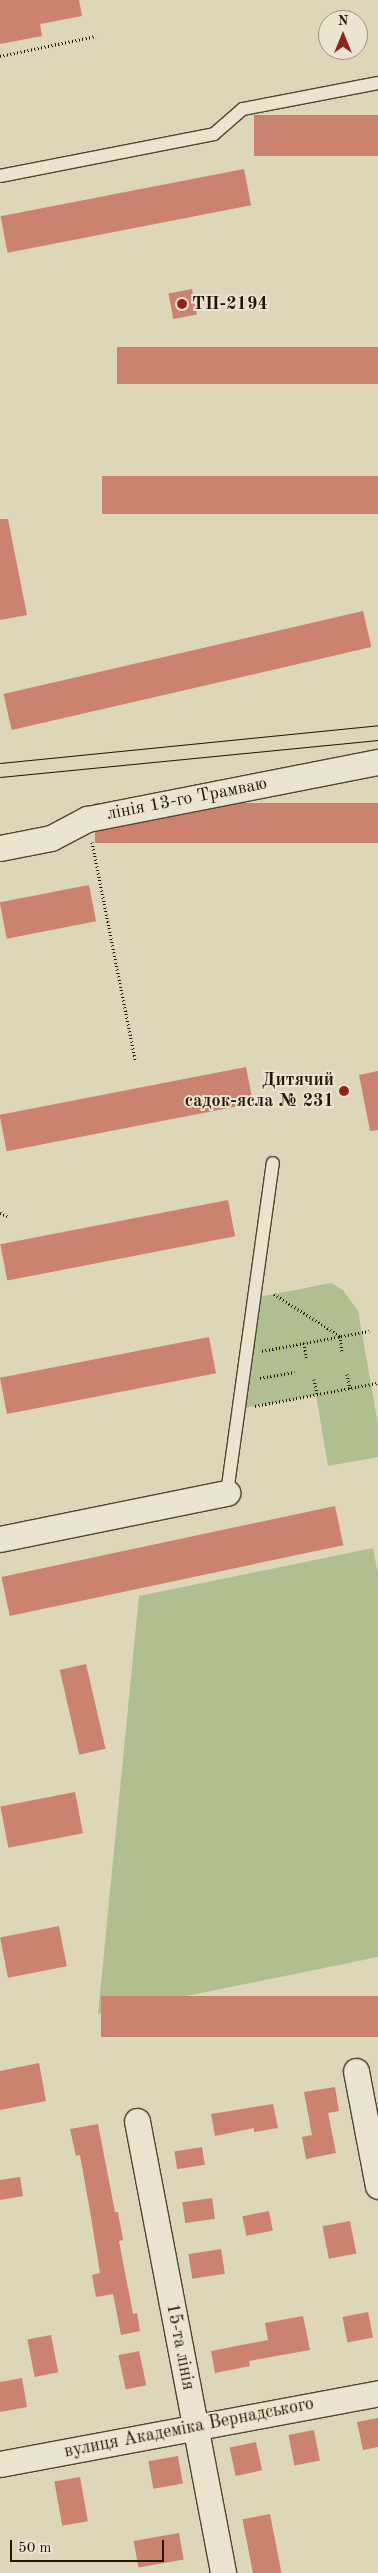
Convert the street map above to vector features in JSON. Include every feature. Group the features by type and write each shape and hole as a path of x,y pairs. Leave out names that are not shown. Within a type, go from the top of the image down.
{"street":[{"name":"лінія 13-го Трамваю","path":"0,848 51,838 87,819 378,762"},
{"path":"0,1539 227,1493"},
{"path":"356,2071 378,2186"},
{"name":"15-та лінія","path":"137,2121 223,2573"},
{"name":"вулиця Академіка Вернадського","path":"0,2464 378,2392"}],"lane":[{"path":"0,176 214,134 243,109 378,83"},
{"path":"227,1493 273,1164"}],"path":[{"path":"0,56 96,36"},
{"path":"87,819 134,1060"},
{"path":"0,1213 7,1216"},
{"path":"274,1294 340,1336"},
{"path":"246,1354 369,1331"},
{"path":"340,1336 342,1352"},
{"path":"304,1343 306,1358"},
{"path":"243,1382 294,1372"},
{"path":"347,1374 350,1388"},
{"path":"314,1379 317,1395"},
{"path":"239,1409 377,1383"}],"green space":[{"path":"331,1283 343,1290 358,1311 378,1424 378,1457 328,1466 316,1395 239,1409 254,1298"},
{"path":"373,1548 378,1574 378,1957 98,2014 139,1596"}],"building":[{"path":"0,0 79,0 82,16 40,24 42,36 0,44"},
{"path":"254,115 378,115 378,156 254,156"},
{"path":"244,169 251,205 8,253 1,216"},
{"name":"ТП-2194","path":"192,289 197,315 173,319 168,294"},
{"path":"117,347 378,347 378,384 117,384"},
{"path":"102,476 378,476 378,514 102,514"},
{"path":"0,519 8,519 27,615 0,620"},
{"path":"363,611 371,647 12,730 3,694"},
{"path":"95,803 378,803 378,843 95,843"},
{"path":"89,885 96,921 7,939 0,902"},
{"path":"246,1067 253,1103 7,1151 0,1115"},
{"path":"378,1071 378,1130 370,1131 359,1075"},
{"path":"228,1200 235,1236 7,1281 0,1244"},
{"path":"209,1337 216,1373 7,1414 0,1378"},
{"path":"335,1506 343,1545 10,1616 1,1577"},
{"path":"86,1664 106,1749 79,1755 60,1670"},
{"path":"75,1792 83,1833 8,1848 0,1807"},
{"path":"59,1926 67,1966 8,1978 0,1937"},
{"path":"101,1996 378,1996 378,2037 101,2037"},
{"path":"39,2063 46,2101 0,2110 0,2071"},
{"path":"335,2087 339,2111 328,2113 336,2153 306,2159 302,2137 312,2135 304,2092"},
{"path":"273,2104 278,2128 254,2132 254,2128 215,2136 211,2114"},
{"path":"98,2124 115,2212 118,2212 123,2240 119,2241 133,2314 137,2313 140,2331 121,2335 113,2294 96,2297 92,2275 100,2273 80,2155 76,2156 70,2129"},
{"path":"202,2147 205,2165 177,2169 174,2151"},
{"path":"20,2177 23,2196 0,2200 0,2180"},
{"path":"212,2198 215,2219 185,2223 182,2202"},
{"path":"269,2211 273,2231 246,2236 242,2216"},
{"path":"350,2221 356,2253 329,2259 323,2226"},
{"path":"221,2249 225,2274 192,2279 188,2254"},
{"path":"368,2312 373,2338 347,2342 342,2317"},
{"path":"303,2316 310,2350 249,2361 250,2366 215,2373 211,2351 268,2340 265,2323"},
{"path":"51,2335 58,2372 35,2377 27,2340"},
{"path":"139,2351 146,2385 126,2390 118,2355"},
{"path":"22,2378 27,2407 0,2412 0,2382"},
{"path":"378,2418 378,2447 363,2450 357,2422"},
{"path":"314,2430 320,2460 294,2465 288,2435"},
{"path":"256,2442 262,2470 236,2476 230,2448"},
{"path":"178,2456 183,2484 153,2489 148,2461"},
{"path":"80,2477 88,2521 62,2526 54,2482"},
{"path":"270,2514 281,2573 253,2573 243,2519"},
{"path":"179,2533 184,2560 138,2568 134,2541"}],"tram line":[{"path":"0,763 378,725"},
{"path":"0,777 378,740"}],"place":[{"name":"ТП-2194","path":"182,304"},
{"name":"Дитячий садок-ясла № 231","path":"344,1091"}]}
